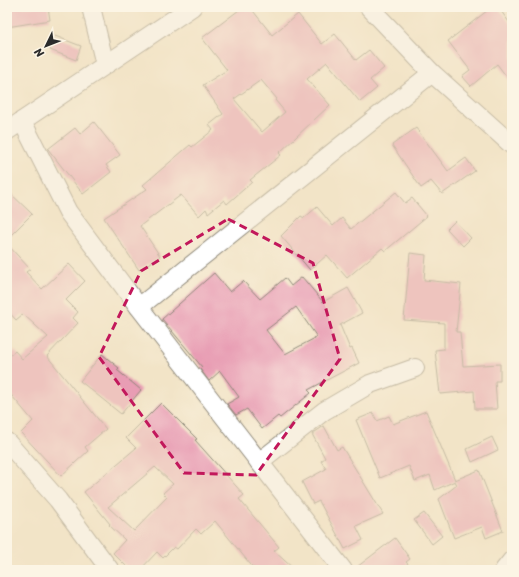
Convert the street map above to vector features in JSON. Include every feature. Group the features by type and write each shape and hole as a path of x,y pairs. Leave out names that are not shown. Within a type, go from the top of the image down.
{"street":[{"path":"91,7 104,65"},
{"path":"7,131 192,7"},
{"path":"369,7 432,74 512,145"},
{"path":"139,307 432,74"},
{"path":"22,121 68,212 139,307 343,570"},
{"path":"259,462 324,411 370,384 415,368"},
{"path":"7,442 58,500 110,570"},
{"path":"504,570 512,560"}],"highlighted area":[{"path":"228,219 313,263 340,359 256,475 184,473 99,357 141,271"}],"building":[{"path":"7,7 48,7 50,20 7,27"},
{"path":"243,7 250,7 272,35 298,14 322,44 335,34 356,60 369,50 384,68 370,80 377,88 360,102 327,62 307,79 330,105 279,153 281,155 250,180 252,182 227,204 224,200 208,213 206,209 199,216 181,195 140,226 160,256 139,270 104,218 147,189 143,185 190,145 192,147 213,130 209,125 223,114 203,85 227,70 202,38","holes":["261,80 277,99 275,100 285,112 262,132 234,99"]},
{"path":"492,7 498,7 512,26 512,84 497,64 471,86 462,76 470,70 448,41"},
{"path":"55,36 81,46 76,60 50,50"},
{"path":"94,122 120,155 106,165 111,172 83,194 48,149 75,128 80,134"},
{"path":"416,128 448,171 466,158 475,171 442,194 431,181 421,188 392,145"},
{"path":"7,190 32,214 7,239"},
{"path":"396,192 405,203 412,198 427,216 385,251 382,248 347,278 327,255 310,270 281,236 301,216 304,218 317,207 333,226 342,218 351,229"},
{"path":"455,221 471,238 463,246 447,229"},
{"path":"7,244 30,269 26,272 42,289 69,264 85,281 66,300 78,312 73,318 78,323 47,356 106,429 85,447 88,451 61,476 21,433 33,421 7,390 7,358 15,351 22,359 48,337 23,314 16,320 7,310"},
{"path":"410,253 426,255 424,280 461,284 456,332 460,332 463,366 500,364 500,381 495,381 497,409 475,409 474,391 440,394 435,350 444,349 444,323 404,320"},
{"path":"214,273 230,292 243,281 260,299 285,278 291,286 302,277 323,302 348,288 362,313 340,325 350,349 352,348 359,363 308,390 311,393 280,418 278,416 262,429 247,409 236,415 227,404 239,397 220,371 209,381 200,369 202,367 162,319","holes":["296,307 317,337 285,354 266,330"]},
{"path":"102,354 119,368 117,370 141,390 121,414 80,381"},
{"path":"161,403 197,439 195,440 244,495 239,499 279,547 274,551 295,570 255,570 215,521 201,534 196,529 177,549 174,547 163,558 157,552 140,570 130,570 113,553 125,540 109,525 110,524 84,492 136,448 126,438","holes":["155,467 173,484 163,493 167,497 134,531 108,507"]},
{"path":"426,411 455,480 479,470 503,531 486,538 482,527 454,538 439,499 457,485 455,481 435,490 430,475 415,481 409,466 380,478 356,420 373,413 377,421 389,416 393,424"},
{"path":"324,426 337,450 342,447 383,514 356,526 363,540 345,549 319,501 313,504 302,482 326,469 321,461 325,458 312,434"},
{"path":"492,437 498,450 472,462 467,449"},
{"path":"424,513 442,536 432,544 414,520"},
{"path":"395,538 410,559 406,562 413,570 353,570"}]}
